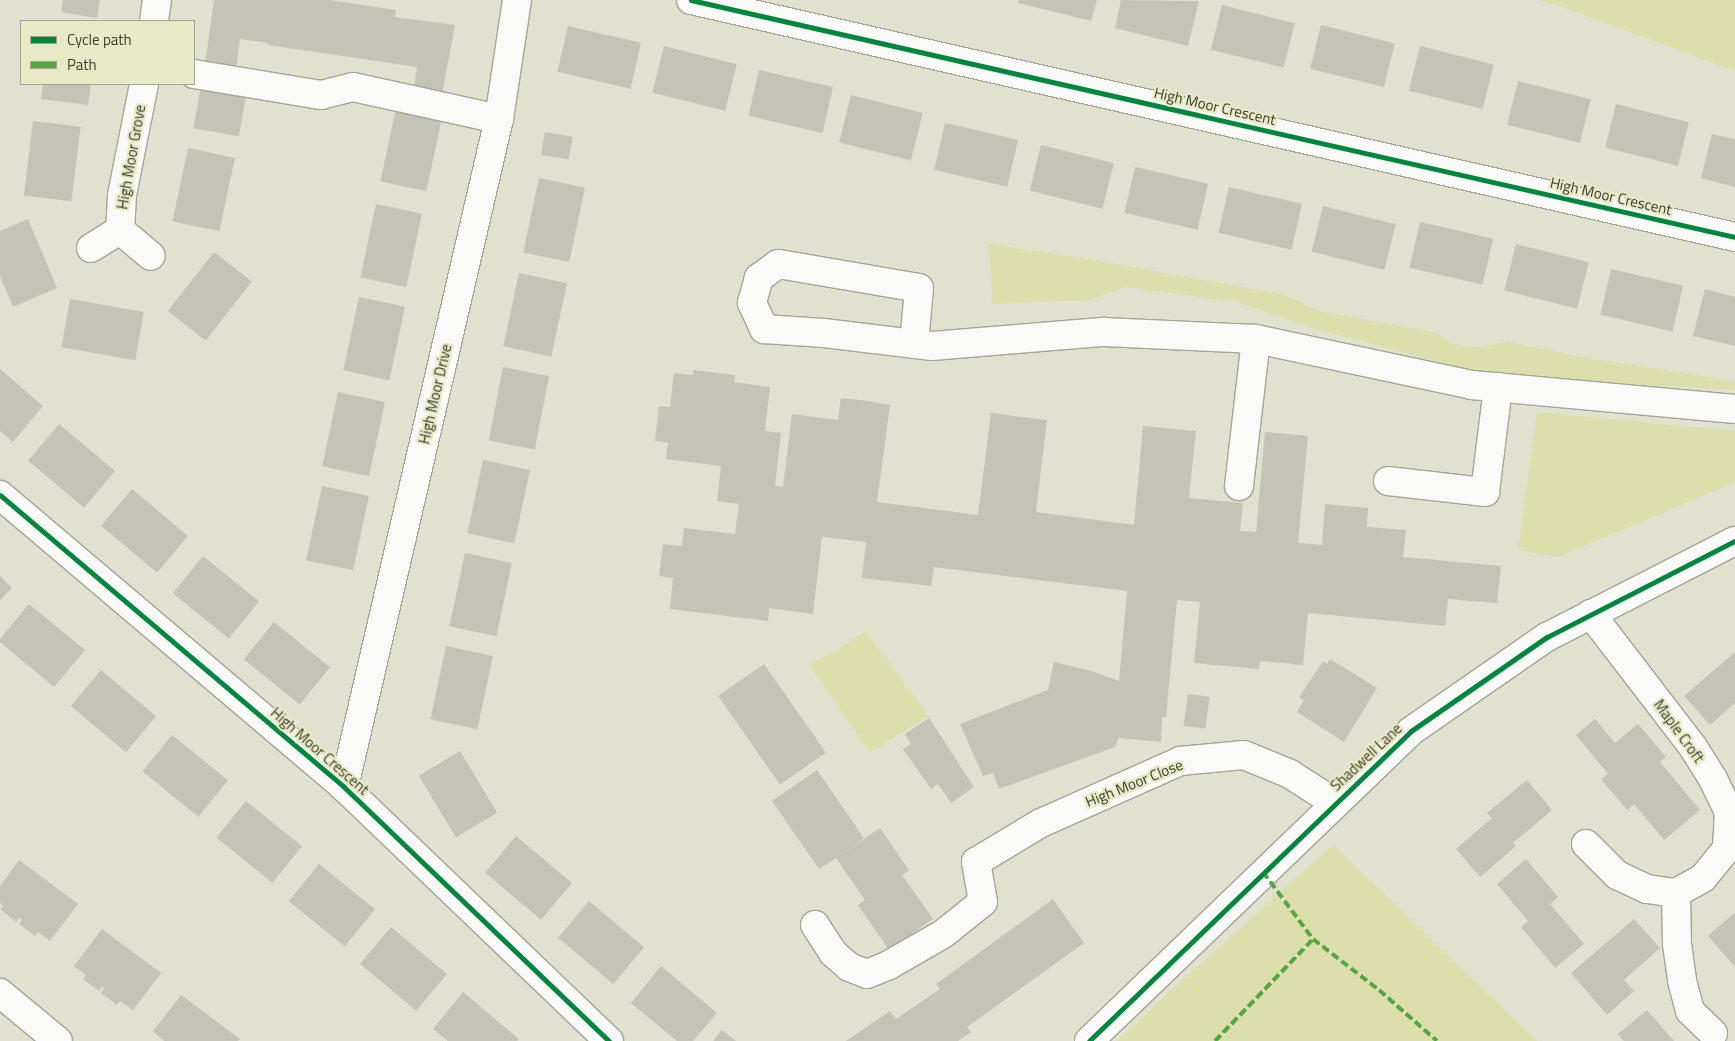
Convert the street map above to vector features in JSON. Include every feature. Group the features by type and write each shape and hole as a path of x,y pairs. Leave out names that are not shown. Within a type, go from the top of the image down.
{"street":[{"path":"154,20 157,0"},
{"name":"High Moor Drive","path":"344,787 499,119 518,0"},
{"name":"High Moor Crescent","path":"690,0 1735,237"},
{"path":"195,74 322,95 353,88 499,119"},
{"name":"High Moor Grove","path":"120,230 122,195 144,85"},
{"name":"High Moor Grove","path":"90,248 120,230"},
{"name":"High Moor Grove","path":"120,230 150,256"},
{"path":"914,344 919,288 778,264 759,278 752,303 764,329 824,333 914,344 932,346 1104,332 1256,339 1472,384 1735,409"},
{"path":"1239,486 1256,339"},
{"path":"1388,481 1485,492 1498,387"},
{"name":"High Moor Crescent","path":"0,495 344,787 609,1041"},
{"name":"Shadwell Lane","path":"1089,1041 1411,731 1547,637 1735,541"},
{"name":"Maple Croft","path":"1592,614 1693,747 1714,779 1729,812 1726,863 1676,893"},
{"name":"High Moor Close","path":"815,925 833,953 849,967 867,974 890,965 943,934 983,902 976,862 1041,823 1180,761 1244,755 1290,774 1335,803"},
{"path":"1586,844 1617,875 1646,889 1676,893 1677,944 1682,981 1690,1011 1713,1033"},
{"path":"0,993 58,1041"}],"green space":[{"path":"1539,0 1735,0 1735,71 1557,5"},
{"path":"988,244 1094,260 1286,295 1318,311 1434,332 1453,344 1480,347 1507,342 1577,356 1720,379 1735,383 1735,390 1547,379 1491,373 1447,364 1312,328 1237,302 1124,287 1090,300 991,304 992,281"},
{"path":"1537,412 1735,431 1735,482 1558,557 1518,550"},
{"path":"866,631 928,716 870,753 809,664 837,651"},
{"path":"1333,845 1537,1041 1117,1041 1163,998"}],"building":[{"path":"63,0 100,0 97,18 61,12"},
{"path":"214,0 329,0 396,10 395,17 455,25 441,99 413,94 417,67 268,45 269,43 240,39 236,68 205,64"},
{"path":"1019,0 1097,0 1091,21 1018,3"},
{"path":"1121,0 1199,1 1188,46 1115,28"},
{"path":"1222,5 1295,23 1284,68 1211,50"},
{"path":"1321,25 1395,43 1384,87 1310,69"},
{"path":"568,26 641,43 631,89 557,72"},
{"path":"664,46 737,64 725,111 652,93"},
{"path":"1420,46 1494,64 1483,109 1409,91"},
{"path":"759,70 833,87 822,133 748,116"},
{"path":"202,80 247,88 239,136 193,128"},
{"path":"1518,81 1591,99 1580,143 1507,125"},
{"path":"43,85 91,85 88,105 41,99"},
{"path":"851,95 923,113 911,160 839,143"},
{"path":"1616,104 1689,122 1678,166 1605,148"},
{"path":"396,108 442,118 426,191 380,181"},
{"path":"33,121 81,127 72,201 24,195"},
{"path":"945,123 1018,140 1007,187 934,170"},
{"path":"545,132 573,137 569,160 541,155"},
{"path":"1712,134 1735,139 1735,187 1701,178"},
{"path":"1041,145 1114,163 1102,209 1030,191"},
{"path":"188,148 235,158 219,231 172,221"},
{"path":"1135,167 1208,184 1198,230 1124,213"},
{"path":"539,178 585,188 569,262 523,252"},
{"path":"1229,187 1302,204 1292,250 1218,233"},
{"path":"376,204 422,214 406,287 360,277"},
{"path":"1323,206 1396,224 1384,270 1312,252"},
{"path":"28,219 57,288 13,307 0,276 0,231"},
{"path":"1420,222 1493,239 1483,285 1409,268"},
{"path":"1516,244 1589,262 1577,309 1504,291"},
{"path":"214,252 252,282 206,341 168,311"},
{"path":"1611,269 1683,286 1673,331 1600,315"},
{"path":"519,273 567,283 551,357 503,346"},
{"path":"1705,289 1735,297 1735,346 1693,336"},
{"path":"359,297 405,307 389,380 343,370"},
{"path":"70,299 144,312 135,360 61,347"},
{"path":"503,367 549,376 535,450 489,441"},
{"path":"0,369 43,406 13,442 0,431"},
{"path":"693,370 735,375 734,382 770,387 765,431 781,433 775,486 783,487 792,414 838,420 841,398 868,401 890,405 877,502 978,515 991,413 1047,420 1036,512 1134,525 1143,426 1196,431 1189,498 1243,503 1240,531 1256,532 1265,432 1308,436 1298,543 1322,545 1325,504 1368,508 1367,527 1406,530 1403,557 1501,566 1497,603 1448,599 1445,626 1308,613 1303,665 1260,661 1259,669 1194,663 1200,602 1177,600 1166,717 1162,717 1161,742 1119,738 1115,747 999,789 993,773 983,776 960,724 1048,690 1054,662 1095,672 1119,681 1127,591 934,567 931,586 862,578 866,542 822,537 813,614 769,608 768,621 670,609 673,578 659,576 663,544 682,546 684,528 735,534 739,504 717,501 721,466 666,459 668,443 655,441 659,406 670,407 674,373 693,375"},
{"path":"338,392 385,402 369,476 322,466"},
{"path":"59,424 115,471 84,508 28,461"},
{"path":"483,460 530,470 514,543 467,533"},
{"path":"322,486 369,496 353,570 306,560"},
{"path":"132,489 188,536 157,573 101,526"},
{"path":"465,553 512,563 496,636 449,626"},
{"path":"203,556 259,601 229,639 173,593"},
{"path":"0,576 12,588 0,600"},
{"path":"29,604 85,650 54,687 0,642 0,639"},
{"path":"274,622 330,667 300,705 244,659"},
{"path":"446,646 493,656 477,729 430,719"},
{"path":"1735,652 1735,703 1710,725 1684,696"},
{"path":"1330,659 1377,688 1344,742 1297,712 1304,700 1299,697 1323,661 1327,664"},
{"path":"764,664 826,752 780,785 718,696"},
{"path":"101,670 156,716 126,752 71,706"},
{"path":"1188,694 1210,697 1205,729 1184,726"},
{"path":"929,718 974,787 951,803 938,784 931,789 903,749 911,744 905,734"},
{"path":"1595,719 1615,743 1638,724 1666,757 1660,762 1700,810 1664,840 1634,804 1627,810 1601,779 1608,774 1576,735"},
{"path":"172,735 228,780 198,817 142,772"},
{"path":"460,751 497,813 456,837 419,776"},
{"path":"817,770 864,838 841,855 880,828 909,870 902,875 933,919 889,950 858,905 865,900 836,858 819,869 772,801"},
{"path":"1527,780 1552,810 1513,843 1516,846 1480,877 1456,849 1492,818 1487,813"},
{"path":"246,801 302,846 272,883 216,838"},
{"path":"516,836 572,883 541,920 485,873"},
{"path":"1526,859 1558,897 1550,904 1584,944 1555,968 1521,927 1528,921 1497,884"},
{"path":"19,860 78,904 50,941 38,932 35,936 19,924 22,920 19,918 16,922 0,909 3,906 0,903 0,886"},
{"path":"319,864 375,909 345,947 289,901"},
{"path":"1053,899 1084,943 967,1027 971,1032 958,1041 846,1041 890,1011 896,1019 940,989 936,984"},
{"path":"589,901 644,947 613,984 558,938"},
{"path":"1735,914 1735,967 1708,936"},
{"path":"1634,919 1660,948 1624,980 1634,991 1607,1015 1571,973"},
{"path":"391,927 447,974 416,1011 360,964"},
{"path":"102,929 161,973 133,1010 120,1001 117,1005 101,993 104,988 102,987 99,991 83,979 86,975 74,966"},
{"path":"661,966 717,1013 693,1041 677,1041 631,1003"},
{"path":"463,992 519,1039 517,1041 448,1041 433,1029"},
{"path":"181,995 240,1039 238,1041 164,1041 153,1031"},
{"path":"1647,1010 1674,1041 1624,1041 1618,1034"},
{"path":"722,1030 736,1041 713,1041"}],"marked path":[{"path":"1263,872 1313,939 1379,990 1437,1041"},
{"path":"1215,1041 1313,939"}],"cycle path":[{"path":"691,0 1735,237"},
{"path":"0,495 344,787 609,1041"},
{"path":"1089,1041 1411,731 1547,637 1735,541"}]}
